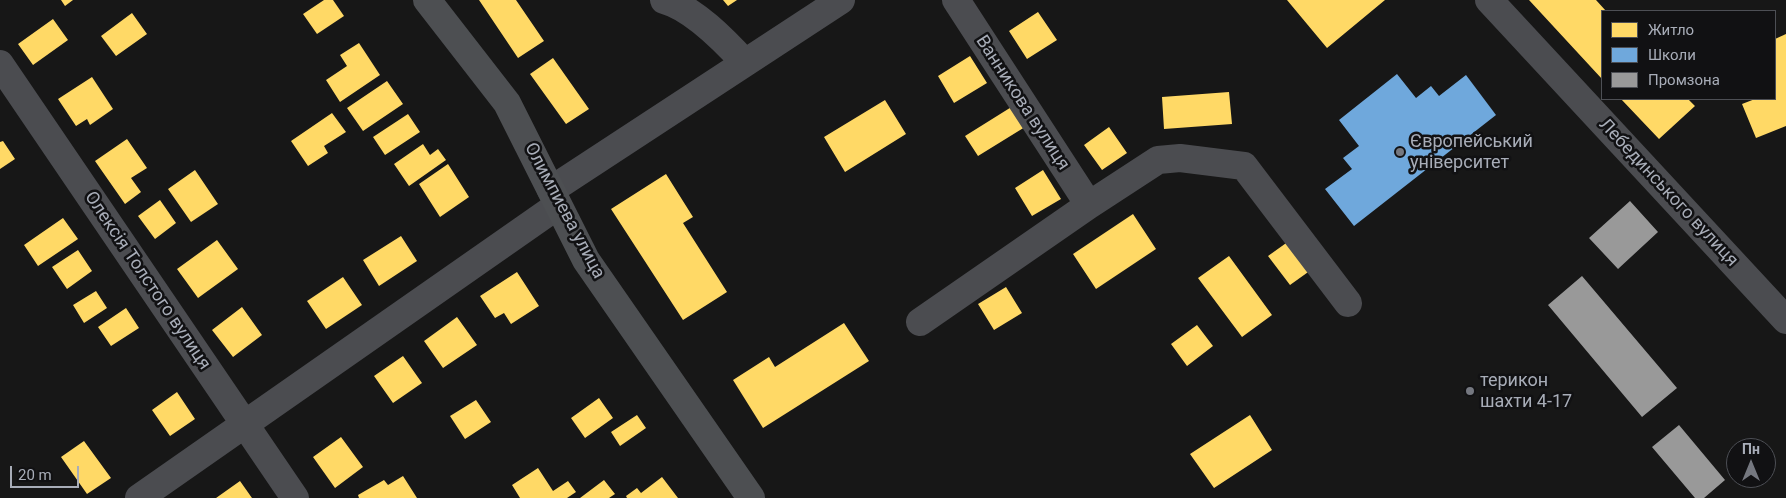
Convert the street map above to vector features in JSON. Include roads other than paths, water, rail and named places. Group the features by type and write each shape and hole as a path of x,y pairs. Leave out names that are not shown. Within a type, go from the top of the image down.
{"main road":[{"name":"Олимпиева улица","path":"428,0 507,103 586,260 751,498"}],"street":[{"path":"664,0 676,3 722,38 746,63"},
{"path":"139,498 244,425 554,198 746,63 841,0"},
{"name":"Ванникова вулиця","path":"956,0 1089,206"},
{"name":"Лебединського вулиця","path":"1489,0 1786,320"},
{"name":"Олексія Толстого вулиця","path":"0,64 295,498"},
{"path":"920,322 1158,160 1180,158 1244,166 1348,303"}],"place":[{"name":"Європейський університет","path":"1400,152"},
{"name":"терикон шахти 4-17","path":"1470,391"}]}
